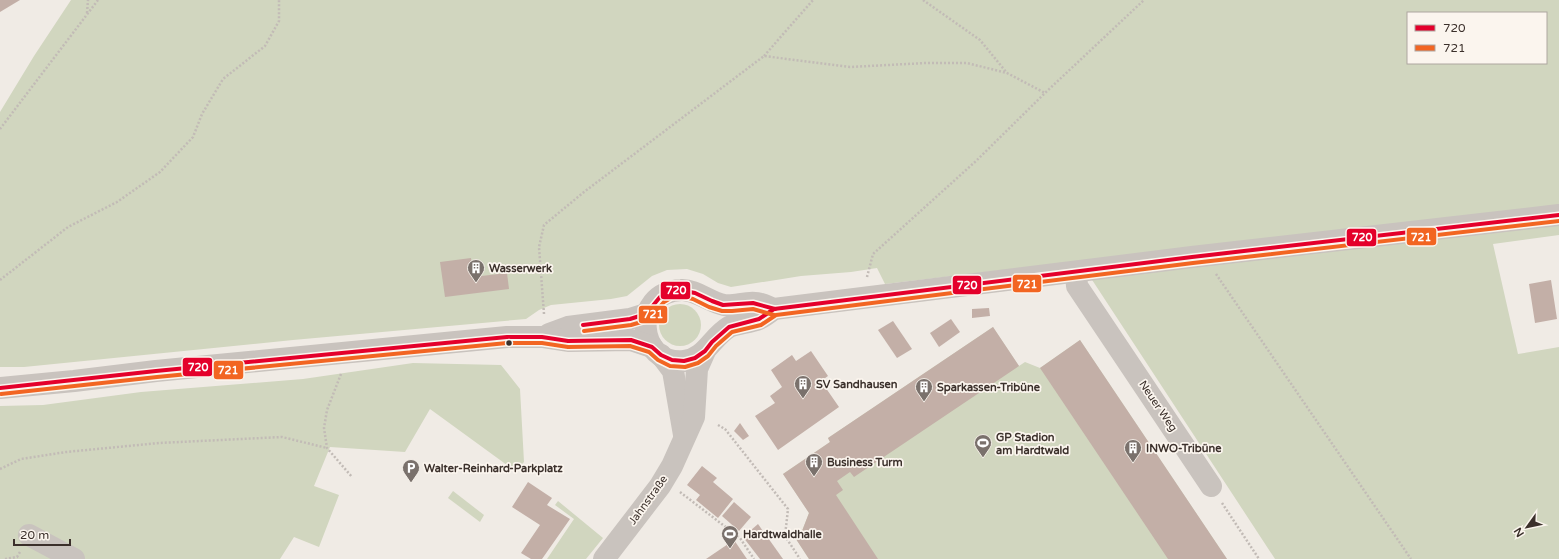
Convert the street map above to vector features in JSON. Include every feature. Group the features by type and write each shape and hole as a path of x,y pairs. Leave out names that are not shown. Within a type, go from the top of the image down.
{"street":[{"path":"0,388 163,370 499,338 542,337 568,341 631,340 657,351 672,360 684,361 695,358 709,347 729,327 759,319 774,309 1208,255 1559,215"},
{"name":"Neuer Weg","path":"1076,272 1077,286 1211,486"},
{"path":"684,438 673,371 647,337 645,326 646,314 652,303 660,296 671,291 683,290 694,292 704,299 712,308 716,319 716,331 709,347"},
{"path":"704,299 724,305 757,303 774,309"},
{"path":"542,337 568,327 630,319 646,314"},
{"name":"Jahnstraße","path":"604,559 660,486 672,466 694,417 697,369 709,347"},
{"path":"29,535 74,559"}],"path":[{"path":"87,14 88,0"},
{"path":"0,129 98,0"},
{"path":"0,280 68,227 117,202 160,172 193,137 202,114 223,79 266,46 279,21 279,0"},
{"path":"542,337 544,318 539,247 544,225 764,56 813,0"},
{"path":"923,0 980,40 1007,73"},
{"path":"868,297 866,276 873,254 976,160 1144,0"},
{"path":"764,56 850,67 926,63 967,63 1007,73 1045,93"},
{"path":"1216,274 1411,559"},
{"path":"342,372 327,410 324,428 327,448 352,477"},
{"path":"718,425 725,429 788,509 785,536 800,559"},
{"path":"0,469 21,459 66,452 159,443 282,437 327,448"},
{"path":"660,486 677,489 740,538 754,559"},
{"path":"1211,486 1259,559"}],"green space":[{"path":"71,0 1559,0 1559,235 1493,244 1518,354 1559,347 1559,559 1275,559 1081,263 1020,268 885,284 877,268 851,272 801,276 731,287 718,283 703,274 687,269 667,270 652,276 627,296 551,305 539,310 526,319 293,340 24,367 0,367 0,112 34,56"},
{"path":"680,304 695,310 701,325 695,340 680,346 665,340 659,325 665,310"},
{"name":"GP Stadion am Hardtwald","path":"993,327 1019,366 1025,362 1040,368 1080,340 1227,559 809,559 794,536 802,531 809,513 783,474 830,442 828,438"},
{"path":"413,363 501,365 520,389 524,462 515,471 430,409 405,452 330,447 314,486 339,495 319,547 294,537 280,559 0,559 0,406 43,405 141,392 303,379"},
{"path":"453,491 484,515 480,522 448,498"},
{"path":"558,501 603,538 586,559 547,559 574,519 555,505"}],"building":[{"path":"0,0 20,0 0,12"},
{"name":"Wasserwerk","path":"471,258 473,277 507,273 509,289 445,297 440,262"},
{"path":"1551,280 1557,319 1535,323 1529,284"},
{"path":"989,308 990,316 972,318 972,309"},
{"path":"951,319 960,332 939,347 930,333"},
{"path":"893,321 912,349 897,358 878,330"},
{"name":"Sparkassen-Tribüne","path":"993,327 1019,366 854,477 850,472 837,481 843,490 836,495 878,559 809,559 794,536 802,531 809,513 783,474 830,442 828,438"},
{"name":"INWO-Tribüne","path":"1080,340 1227,559 1168,559 1040,368"},
{"name":"SV Sandhausen","path":"811,351 828,376 821,381 839,407 778,450 755,416 775,403 770,396 782,387 771,370 792,355 796,361"},
{"path":"740,423 749,436 743,440 734,431"},
{"path":"702,466 717,478 713,482 733,499 718,518 696,500 700,495 687,485"},
{"path":"528,482 552,498 547,505 570,519 542,559 531,559 521,553 540,525 512,507"},
{"path":"734,502 751,517 739,531 722,516"},
{"path":"758,524 783,559 760,559 743,537"},
{"name":"Hardtwaldhalle","path":"734,540 747,559 706,559"}],"transit line":[{"name":"720","path":"0,388 156,371 507,337 542,337 568,341 631,340 652,347 661,355 672,360 684,361 695,358 705,351 712,342 729,327 759,319 774,309 1192,257 1559,215"},
{"name":"721","path":"1,394 157,377 507,343 542,343 568,347 630,346 649,352 658,360 670,366 685,367 698,363 708,356 716,346 732,332 761,325 776,315 1193,263 1559,221"},
{"name":"720","path":"583,325 630,319 646,314 660,297 672,291 679,290 695,293 723,305 753,303 775,309"},
{"name":"721","path":"584,331 631,325 648,320 664,302 674,296 693,299 709,307 722,311 753,309 774,315"}],"place":[{"name":"Wasserwerk","path":"476,283"},
{"name":"SV Sandhausen","path":"803,399"},
{"name":"Sparkassen-Tribüne","path":"924,402"},
{"name":"GP Stadion am Hardtwald","path":"983,458"},
{"name":"INWO-Tribüne","path":"1133,463"},
{"name":"Business Turm","path":"814,477"},
{"name":"Walter-Reinhard-Parkplatz","path":"411,483"},
{"name":"Hardtwaldhalle","path":"730,549"}]}
